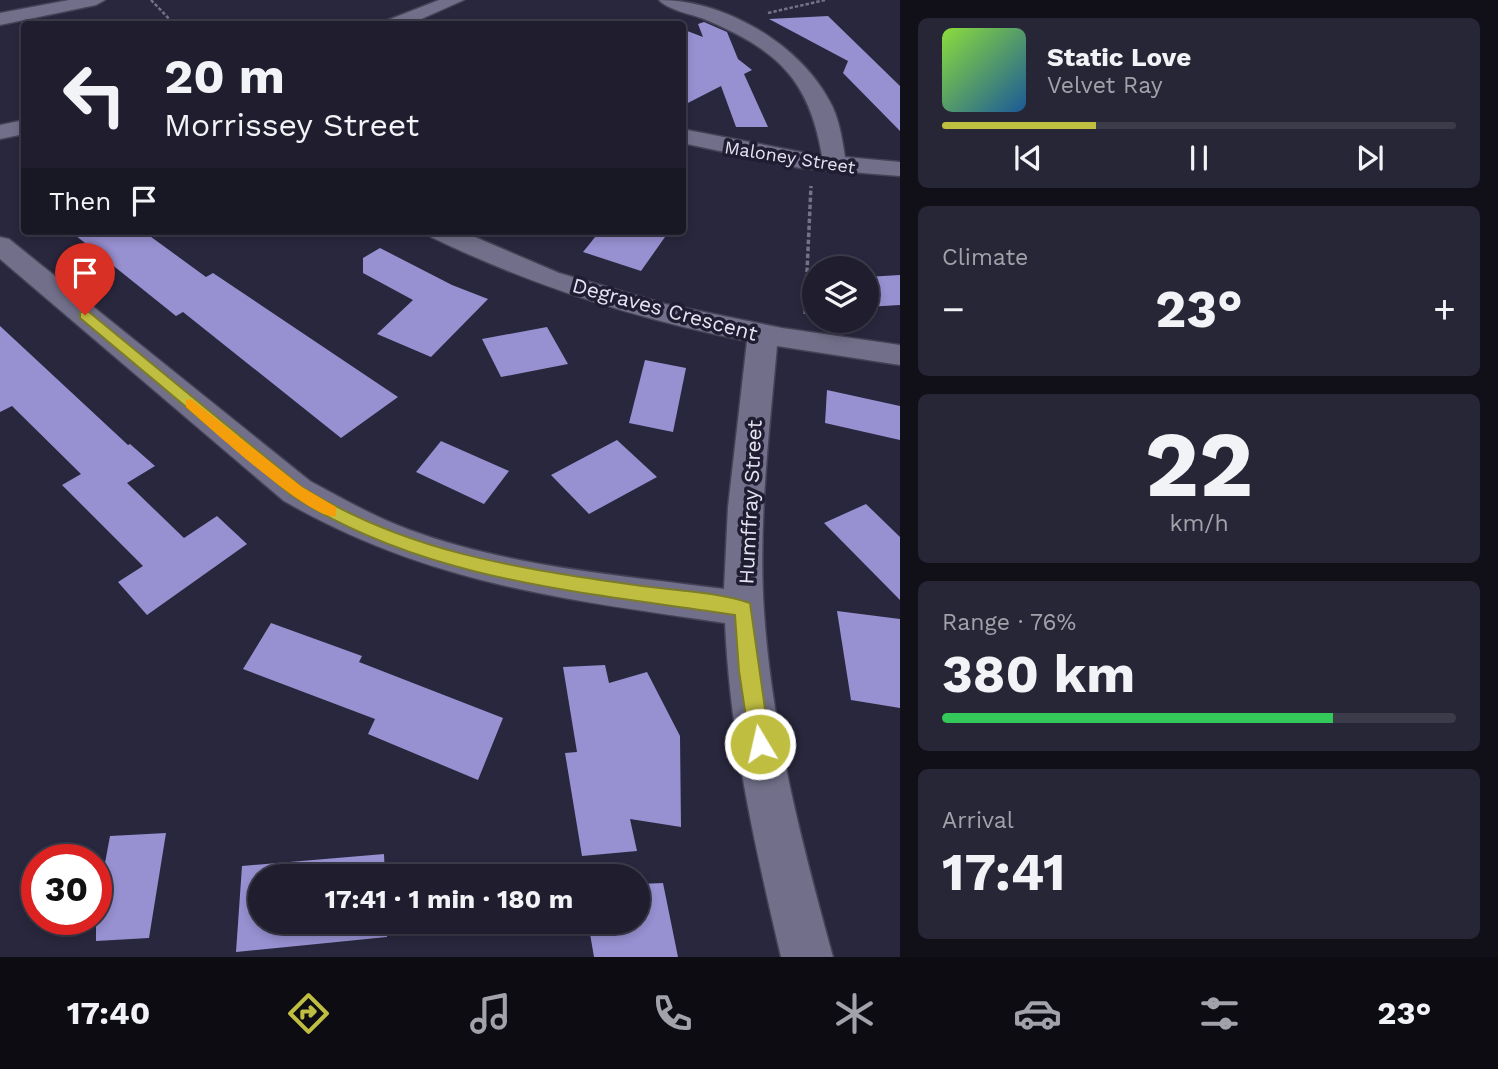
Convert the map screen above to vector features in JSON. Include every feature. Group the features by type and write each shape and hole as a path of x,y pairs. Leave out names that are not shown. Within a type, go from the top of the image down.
{"street":[{"path":"0,19 96,0"},
{"path":"408,21 454,0"},
{"path":"668,0 727,23 779,54 802,76 819,101 828,128 823,164"},
{"path":"0,132 21,128"},
{"name":"Maloney Street","path":"686,137 734,149 823,164 900,169"},
{"name":"Degraves Crescent","path":"449,235 529,271 614,299 763,335 900,355"},
{"path":"0,245 296,491 326,509 395,542 447,558 522,575 744,609"},
{"name":"Humffray Street","path":"763,335 748,479 744,609 748,671 772,817 807,957"}],"path":[{"path":"151,0 171,21"},
{"path":"727,23 825,0"},
{"path":"804,342 823,164"}],"building":[{"path":"828,16 900,86 900,131 843,73 848,61 769,19"},
{"path":"704,22 727,32 738,59 752,70 744,74 768,127 736,127 721,86 686,104 686,31 703,37 698,24"},
{"path":"75,235 148,235 206,277 213,273 398,397 341,438 183,312 176,316"},
{"path":"597,235 665,237 641,271 583,252"},
{"path":"380,248 452,285 488,299 431,357 377,334 413,300 363,273 363,258"},
{"path":"900,275 900,305 879,306 879,276"},
{"path":"0,326 128,445 155,466 127,483 184,538 217,516 247,544 147,615 118,582 143,566 62,485 81,474 12,406 0,412"},
{"path":"547,327 568,364 501,377 482,339"},
{"path":"645,360 686,368 673,432 629,423"},
{"path":"827,390 900,406 900,440 825,423"},
{"path":"617,440 657,477 589,514 551,475"},
{"path":"441,441 509,471 484,504 416,472"},
{"path":"866,504 900,537 900,600 824,523"},
{"path":"837,611 900,619 900,708 851,700"},
{"path":"271,623 362,656 359,662 503,718 478,780 368,734 375,719 243,669"},
{"path":"605,665 609,683 647,672 680,736 681,827 630,819 637,851 582,856 565,753 577,752 563,667"},
{"path":"166,833 149,938 96,941 96,935 112,935 110,836"},
{"path":"384,854 384,864 266,864"},
{"path":"248,865 248,934 387,934 387,937 236,952 242,866"},
{"path":"663,883 678,957 594,957 590,934 650,934 650,884"}],"slow traffic":[{"path":"191,404 296,491 330,511"}],"route":[{"path":"85,315 296,491 326,509 395,542 434,555 522,575 744,609 748,671 760,744"}]}
